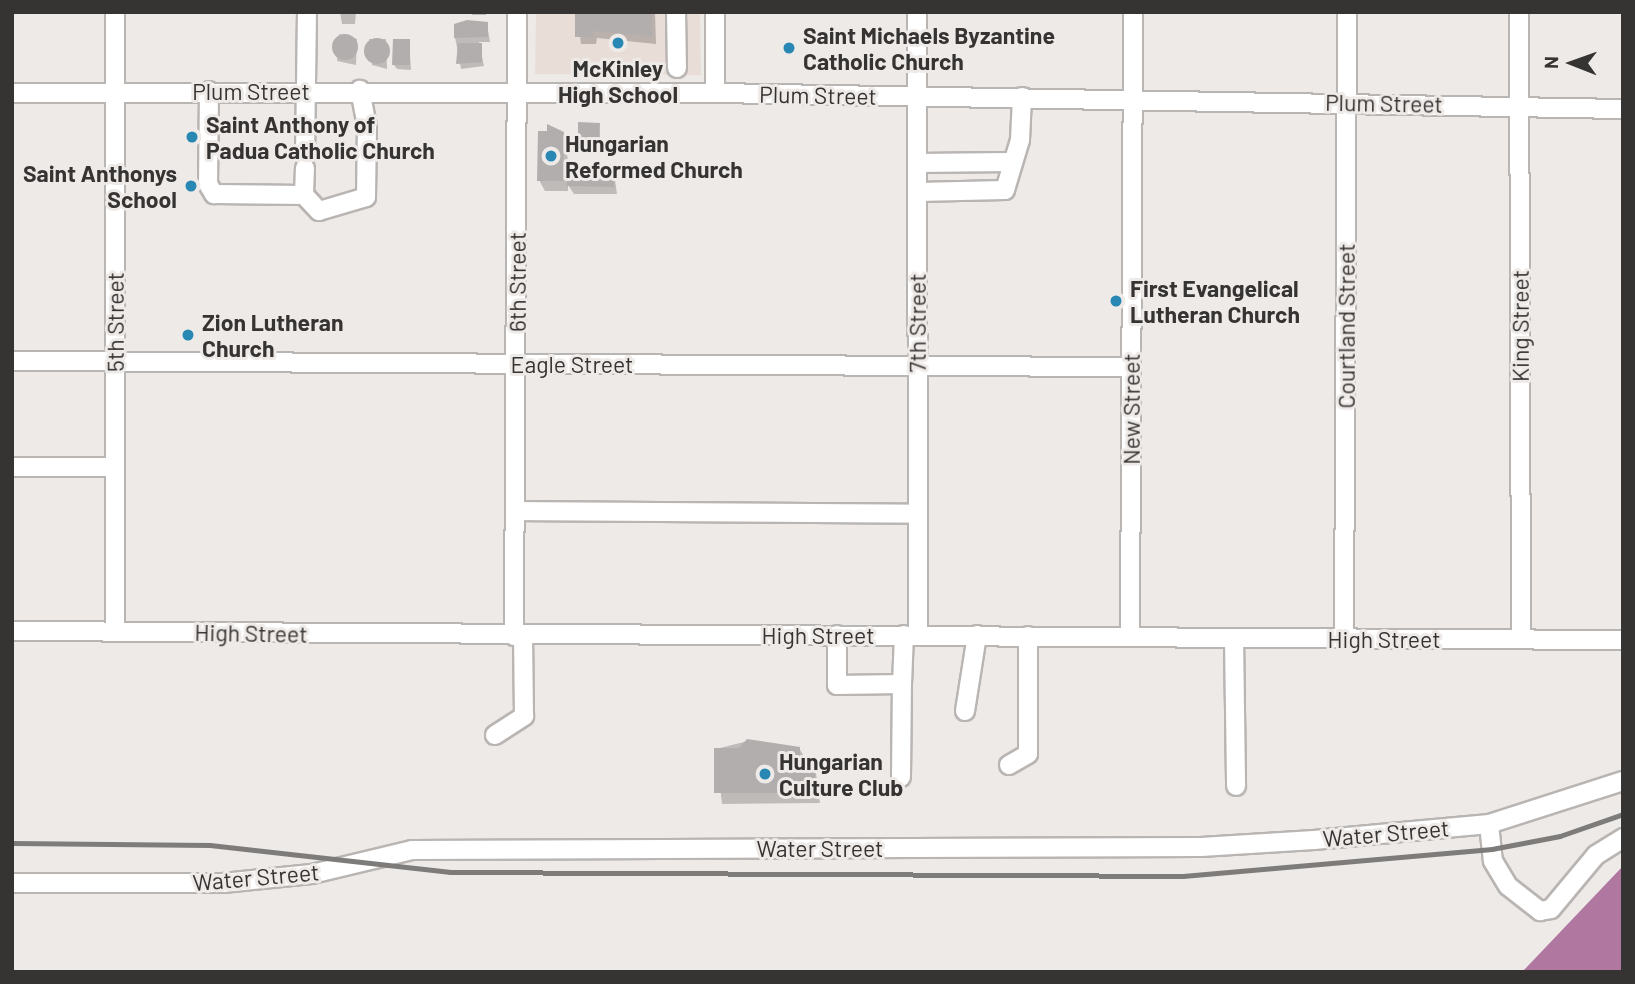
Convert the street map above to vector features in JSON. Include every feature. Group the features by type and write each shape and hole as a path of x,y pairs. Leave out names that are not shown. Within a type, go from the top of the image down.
{"street":[{"name":"5th Street","path":"115,12 115,632"},
{"path":"304,195 308,90 307,12"},
{"name":"6th Street","path":"495,735 524,716 516,511 517,12"},
{"path":"676,12 677,68"},
{"path":"715,12 715,93"},
{"name":"7th Street","path":"901,777 902,684 911,635 918,514 917,12"},
{"name":"New Street","path":"1130,637 1133,12"},
{"name":"Courtland Street","path":"1345,639 1347,12"},
{"name":"King Street","path":"1519,12 1521,639"},
{"name":"Plum Street","path":"12,93 360,90 1133,97 1623,109"},
{"path":"209,91 210,191 304,195 319,211 366,197 367,125 360,90"},
{"path":"917,192 1005,190 1010,162 1020,141 1022,97"},
{"path":"917,163 1010,162"},
{"name":"Eagle Street","path":"12,361 1132,367"},
{"path":"12,467 115,467"},
{"path":"516,511 918,514"},
{"name":"High Street","path":"12,631 519,636 977,635 1623,640"},
{"path":"837,635 837,685 902,684"},
{"path":"965,710 977,635"},
{"path":"1009,765 1028,754 1028,636"},
{"path":"1234,638 1236,786"},
{"name":"Water Street","path":"12,883 223,883 312,874 412,850 1200,847 1489,824 1623,781"},
{"path":"1489,824 1493,861 1508,886 1540,911 1551,909 1596,855 1623,838"}],"shaded area":[{"name":"McKinley High School","path":"536,12 700,12 701,75 535,74"},
{"path":"1623,866 1623,972 1522,972"}],"building":[{"name":"McKinley High School","path":"575,12 652,12 652,36 593,31 593,37 575,37"},
{"path":"467,20 488,22 488,37 454,38 454,24"},
{"path":"345,34 354,38 358,47 354,56 345,60 336,56 332,47 336,38"},
{"path":"377,38 386,42 390,51 386,60 377,64 368,60 364,51 368,42"},
{"path":"393,39 410,39 410,65 392,65"},
{"path":"458,43 482,43 482,62 456,64"},
{"path":"578,122 600,123 599,146 578,146"},
{"name":"Hungarian Reformed Church","path":"547,124 564,132 563,181 537,181 538,131 547,131"},
{"path":"567,164 614,164 614,187 567,186"},
{"name":"Hungarian Culture Club","path":"747,739 800,747 800,756 815,756 815,793 714,793 714,748 739,748"}],"railway":[{"path":"12,843 210,845 450,872 1183,876 1492,849 1560,836 1623,814"}],"place":[{"name":"McKinley High School","path":"618,43"},
{"name":"Saint Michaels Byzantine Catholic Church","path":"789,48"},
{"name":"Saint Anthony of Padua Catholic Church","path":"192,137"},
{"name":"Hungarian Reformed Church","path":"551,156"},
{"name":"Saint Anthonys School","path":"191,186"},
{"name":"First Evangelical Lutheran Church","path":"1116,301"},
{"name":"Zion Lutheran Church","path":"188,335"},
{"name":"Hungarian Culture Club","path":"765,774"}]}
